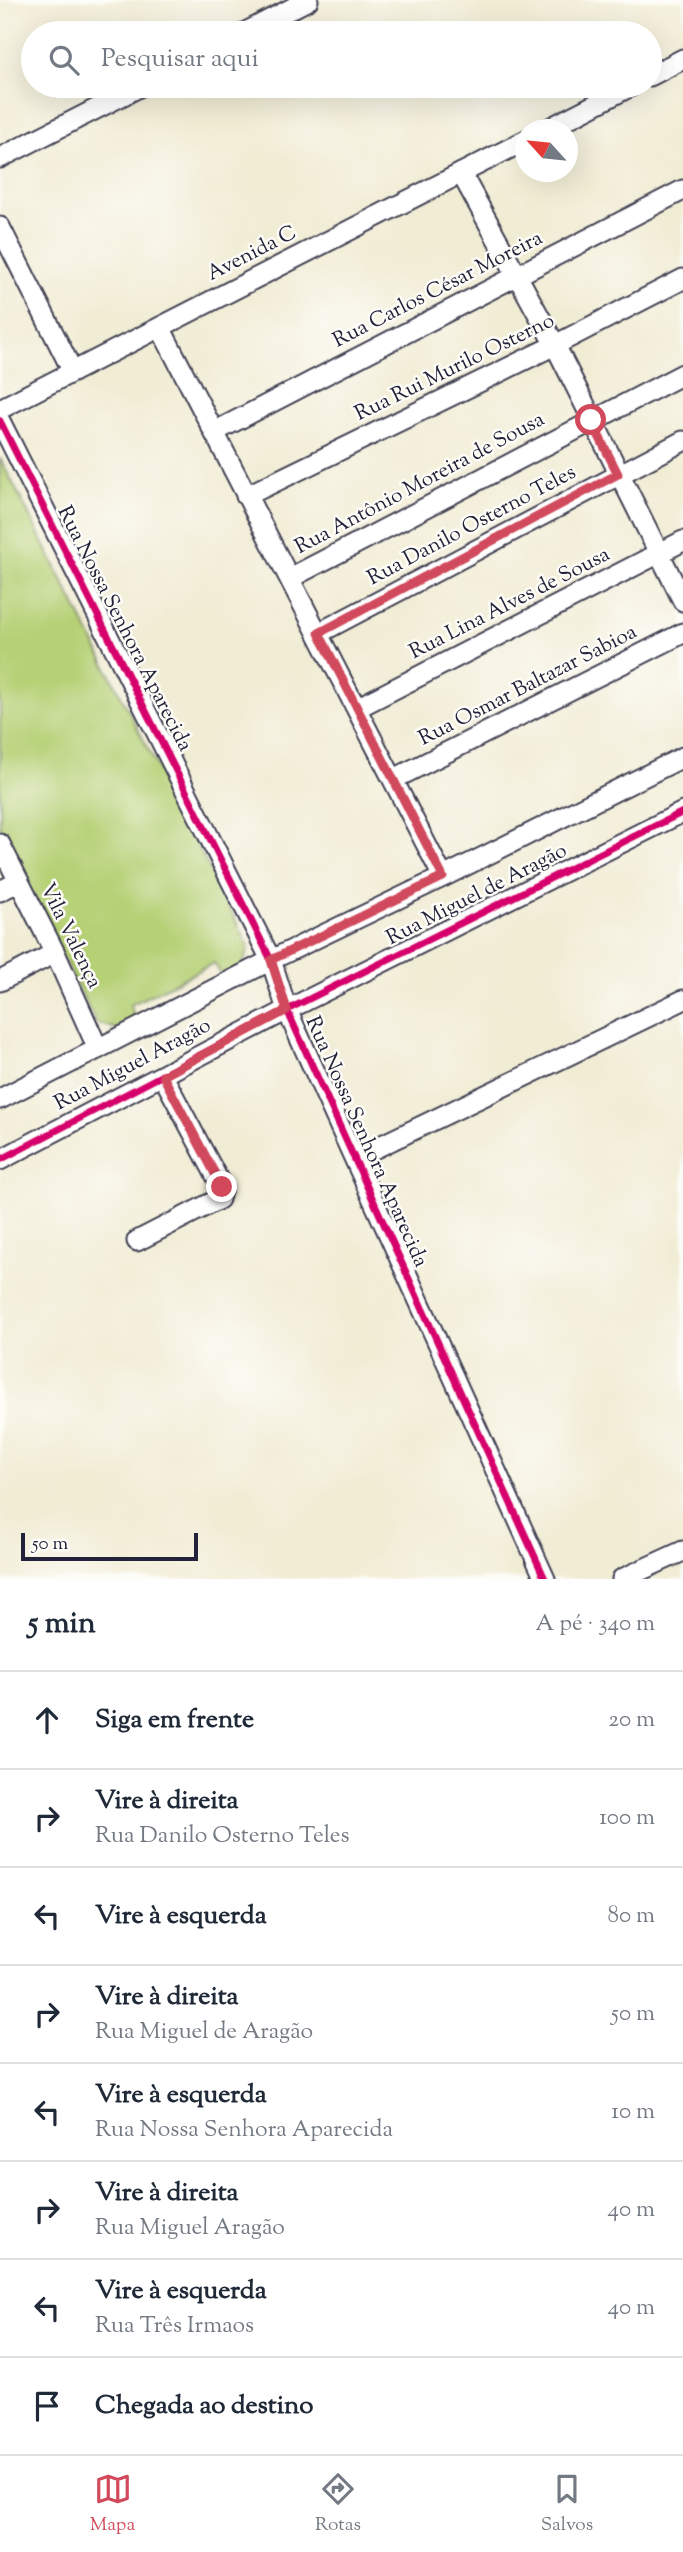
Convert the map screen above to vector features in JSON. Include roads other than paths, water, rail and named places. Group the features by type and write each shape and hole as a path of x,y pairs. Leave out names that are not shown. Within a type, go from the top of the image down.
{"street":[{"path":"261,21 284,5 308,0"},
{"path":"662,70 683,59"},
{"path":"0,158 118,98"},
{"path":"568,119 608,98"},
{"name":"Avenida C","path":"0,409 515,146"},
{"path":"461,173 555,345 683,601"},
{"name":"Rua Carlos César Moreira","path":"214,432 683,190"},
{"path":"0,227 74,372"},
{"name":"Rua Rui Murilo Osterno","path":"246,496 555,345 683,279"},
{"path":"160,327 443,877"},
{"name":"Rua Antônio Moreira de Sousa","path":"290,578 683,374"},
{"name":"Rua Nossa Senhora Aparecida","path":"0,421 271,960 287,1010 545,1579"},
{"name":"Rua Danilo Osterno Teles","path":"319,633 683,441"},
{"name":"Rua Lina Alves de Sousa","path":"357,708 683,541"},
{"name":"Rua Osmar Baltazar Sabioa","path":"394,779 683,633"},
{"name":"Rua Miguel de Aragão","path":"271,960 683,757"},
{"name":"Rua Miguel de Aragão","path":"287,1010 683,812"},
{"name":"Vila Valença","path":"0,844 55,953 98,1049"},
{"path":"0,891 18,882"},
{"path":"0,981 55,953"},
{"name":"Rua Miguel Aragão","path":"0,1099 271,960"},
{"path":"355,1158 683,1000"},
{"name":"Rua Miguel Aragão","path":"0,1160 287,1010"},
{"path":"137,1241 222,1195 222,1187 163,1076"},
{"path":"622,1579 683,1551"}]}
